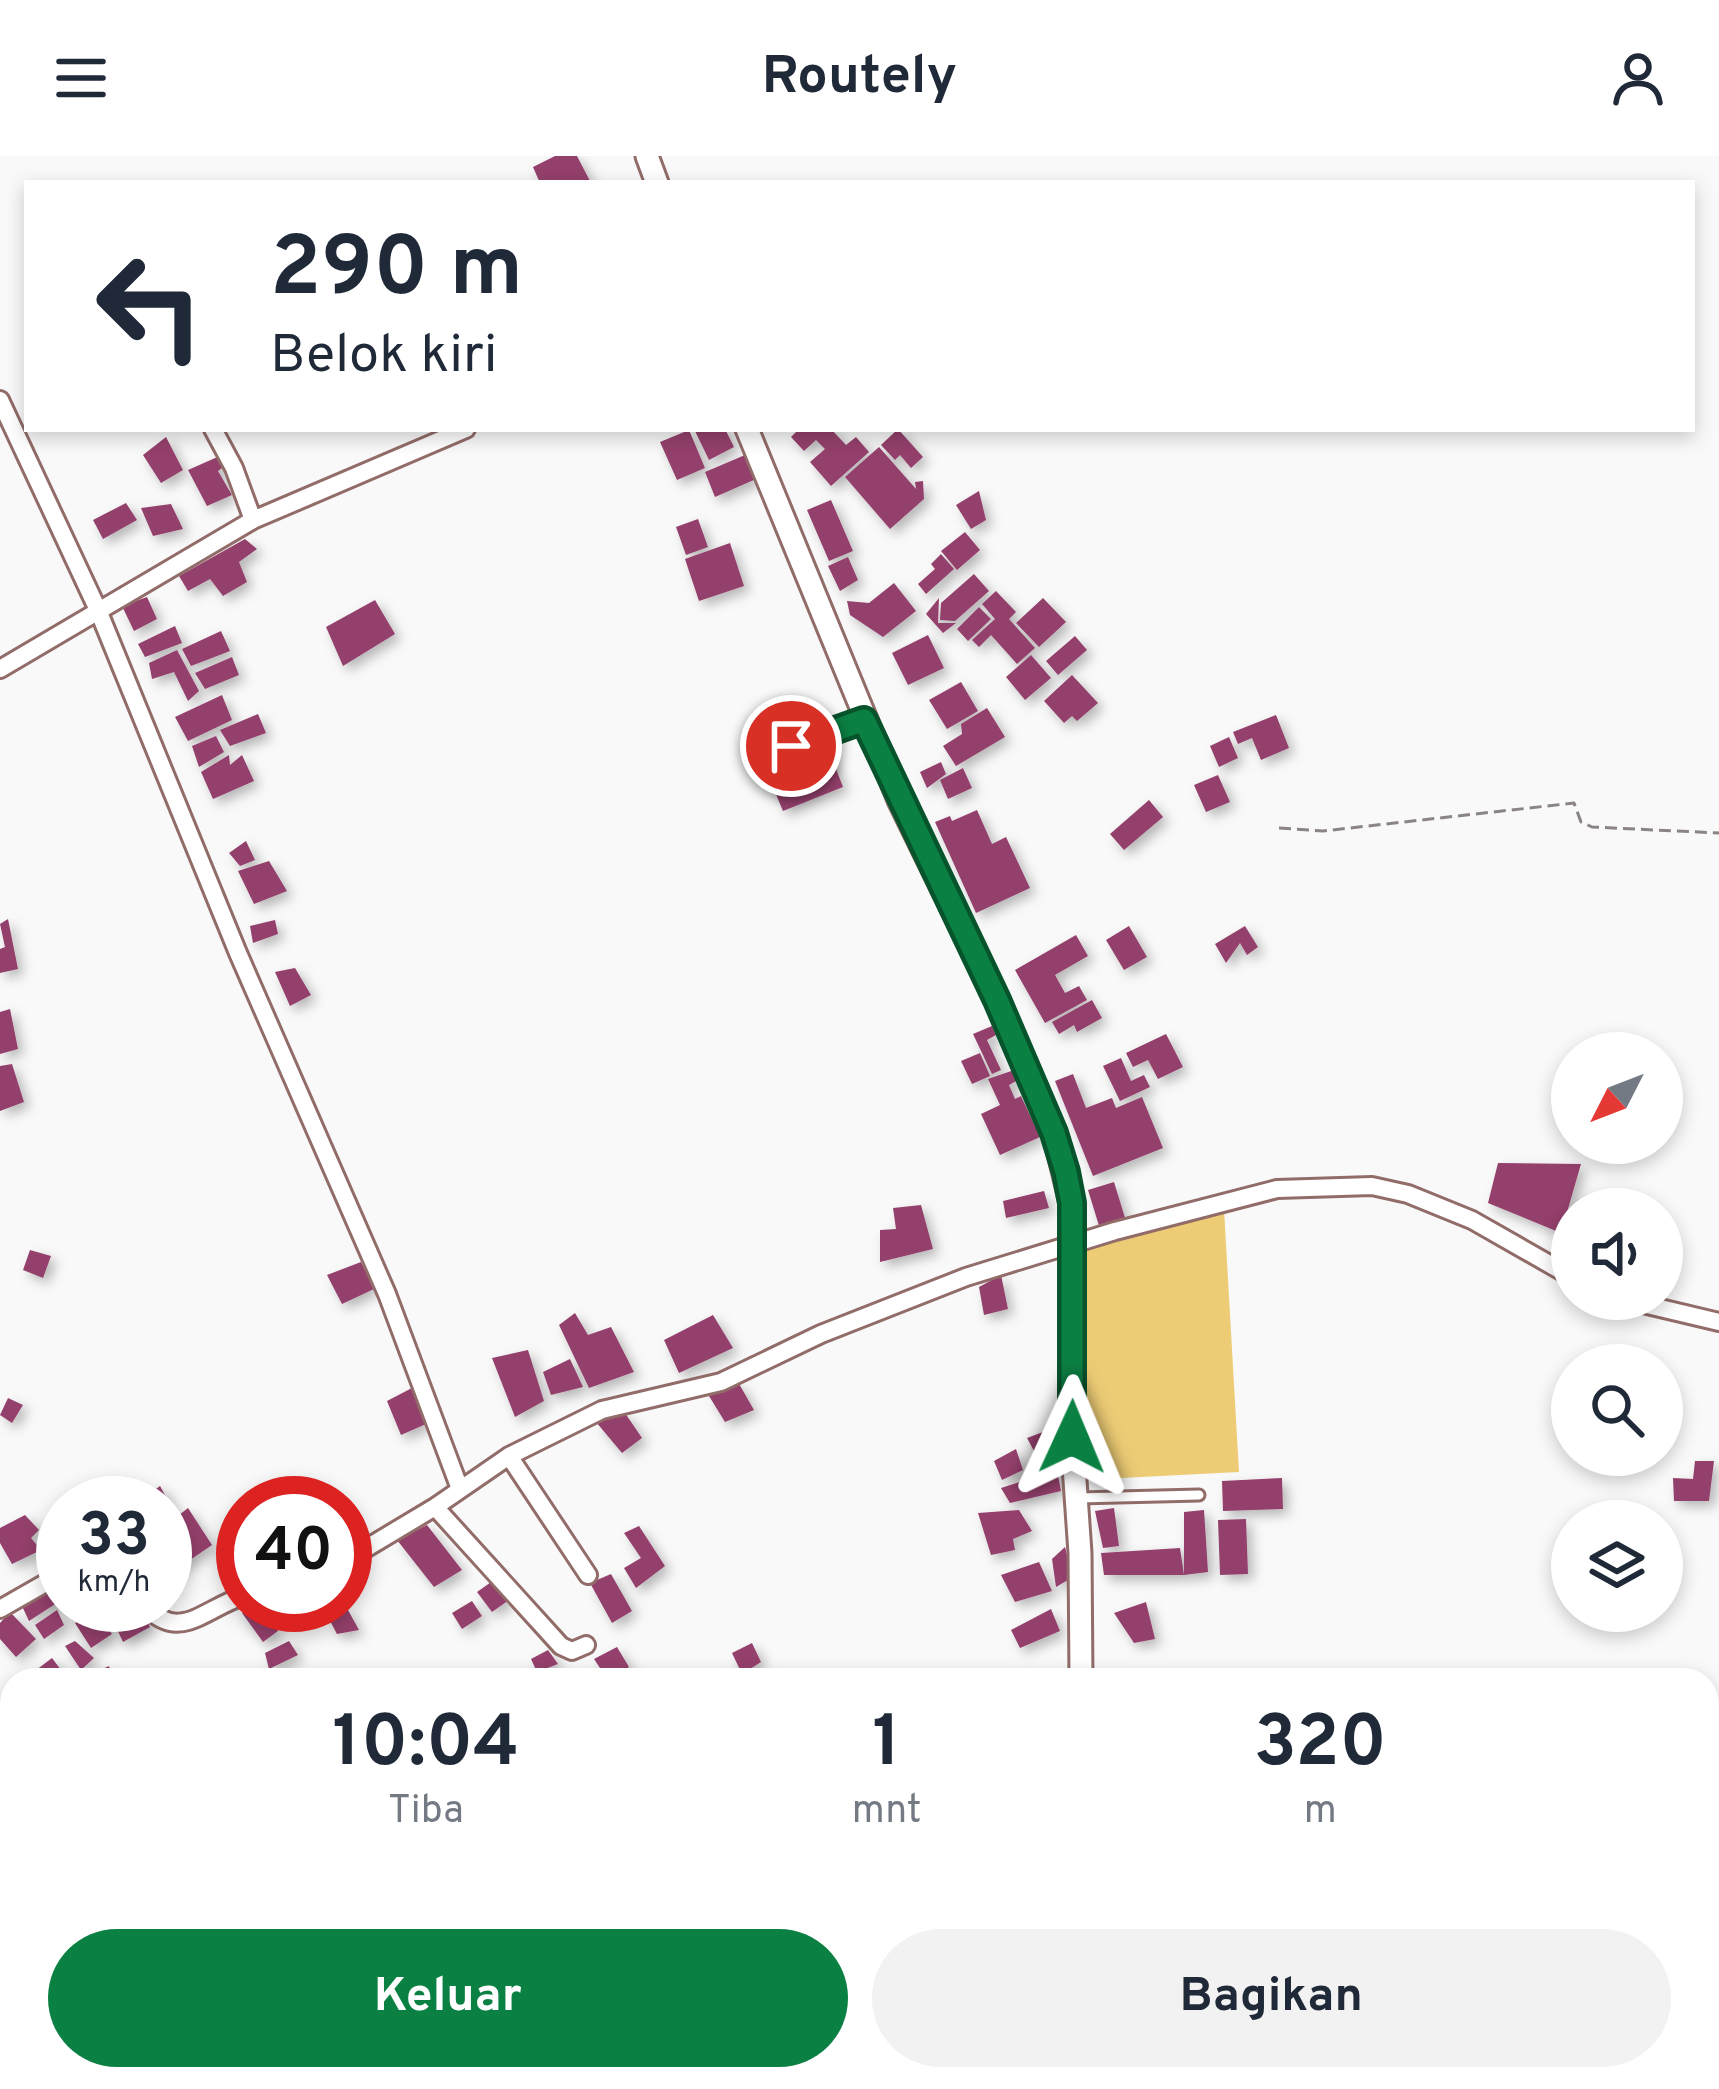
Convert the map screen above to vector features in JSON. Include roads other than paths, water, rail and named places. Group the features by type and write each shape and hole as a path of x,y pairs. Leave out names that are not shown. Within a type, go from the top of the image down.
{"street":[{"path":"0,400 98,610 387,1294 460,1489"},
{"path":"216,432 253,520"},
{"path":"0,669 253,520 459,432"},
{"path":"748,432 864,720 997,1000 1054,1133 1072,1203 1072,1437 1081,1668"},
{"path":"372,1545 509,1456 602,1410 721,1382 878,1311 1072,1244 1277,1189 1372,1186 1436,1203 1551,1265"},
{"path":"1683,1313 1719,1322"},
{"path":"509,1456 588,1575"},
{"path":"435,1507 561,1646 572,1651 586,1645"},
{"path":"0,1610 36,1589"}],"lane":[{"path":"754,759 864,720"},
{"path":"1076,1498 1199,1495"}]}
